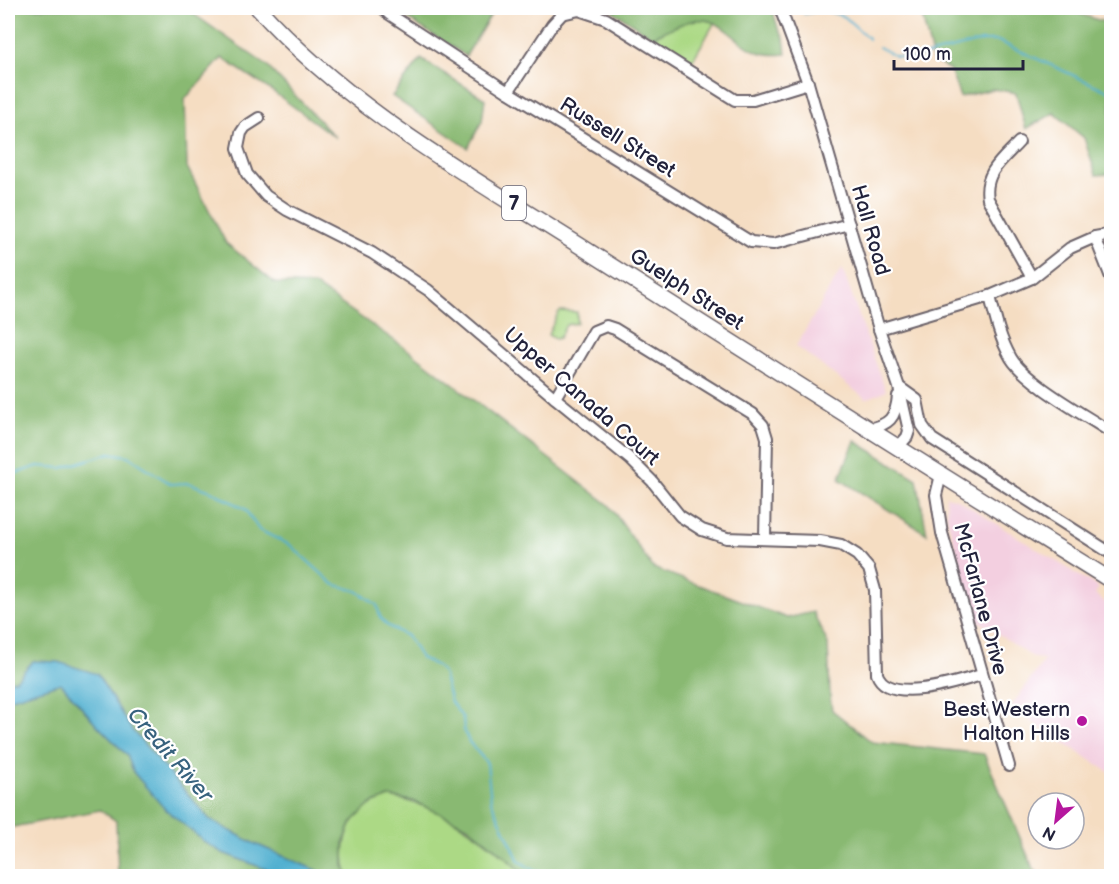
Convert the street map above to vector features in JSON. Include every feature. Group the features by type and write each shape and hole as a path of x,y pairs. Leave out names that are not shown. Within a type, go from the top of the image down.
{"main road":[{"name":"Guelph Street","path":"258,8 284,37 365,106 868,429 1112,581"}],"street":[{"name":"Russell Street","path":"383,8 508,92 751,242 773,244 849,224"},
{"name":"Hall Road","path":"780,8 808,82 879,329 899,387 909,431 898,447"},
{"path":"508,92 552,25 562,14 579,10 606,19 735,100 753,100 808,82"},
{"name":"Upper Canada Court","path":"259,118 245,127 241,133 238,148 247,174 266,196 287,210 372,253 428,290 630,459 652,481 680,516 702,530 727,538 765,538 832,543 849,549 864,562 873,578 877,674 885,686 936,688 981,675"},
{"path":"1019,142 990,172 986,189 988,199 1032,278"},
{"path":"879,329 990,296 1032,278 1070,248 1095,237 1112,234"},
{"path":"1095,237 1112,280"},
{"path":"990,296 998,330 1011,359 1028,378 1112,433"},
{"path":"555,398 594,331 606,326 615,329 753,414 763,425 767,438 765,538"},
{"path":"868,429 882,426 892,419 897,407 899,387"},
{"name":"Hall Road","path":"899,387 917,400 922,425 932,439 1112,554"},
{"name":"McFarlane Drive","path":"941,475 936,495 942,533 1009,766"}],"shaded area":[{"path":"842,268 886,391 866,399 796,346"},
{"path":"946,496 957,499 1099,588 1095,594 1111,607 1112,768 1109,772 1010,708 1045,659 1034,658 974,618 947,517"}],"green space":[{"path":"8,8 185,8 266,65 336,138 222,58 185,99 187,167 226,243 275,283 314,285 414,354 609,505 653,568 787,618 813,612 828,644 832,710 872,742 984,754 1033,868 1040,876 525,876 499,851 467,826 413,801 390,797 371,804 352,822 344,842 344,866 348,876 329,876 253,843 210,820 132,730 97,674 8,681"},
{"path":"405,8 495,8 466,56 408,19"},
{"path":"608,8 772,8 778,28 784,38 786,54 758,52 721,27 705,20 685,23 652,37"},
{"path":"920,8 1061,8 1111,24 1111,174 1096,175 1084,138 1054,113 1026,129 1016,93 993,89 960,97 950,70 933,60"},
{"path":"699,19 715,22 691,63 652,37 685,22"},
{"path":"421,59 485,99 482,121 468,148 392,96"},
{"path":"561,311 577,312 577,323 566,325 559,338 555,339 548,335"},
{"path":"855,441 917,479 927,534 839,479"},
{"path":"61,683 97,725 127,755 134,773 206,843 223,853 284,876 118,876 116,821 100,810 8,828 8,699"},
{"path":"390,797 429,808 464,826 511,862 525,876 348,876 344,856 351,826 363,810"}],"water":[{"name":"Credit River","path":"33,661 58,662 97,674 132,730 210,820 253,843 329,876 284,876 223,853 206,843 164,808 134,773 127,755 97,725 61,683 8,699 8,681 16,680"}],"waterway":[{"path":"804,14 824,10 845,17 869,39"},
{"path":"879,47 895,56 911,59 982,41 998,41 1112,93"},
{"path":"8,476 38,466 62,468 110,453 128,456 171,484 189,483 211,491 245,509 259,530 290,545 333,584 357,591 377,605 380,617 388,626 407,636 421,658 437,666 443,673 451,702 463,718 464,730 469,742 487,763 491,801 519,861 535,871 560,876"}],"place":[{"name":"Best Western Halton Hills","path":"1082,721"}]}
